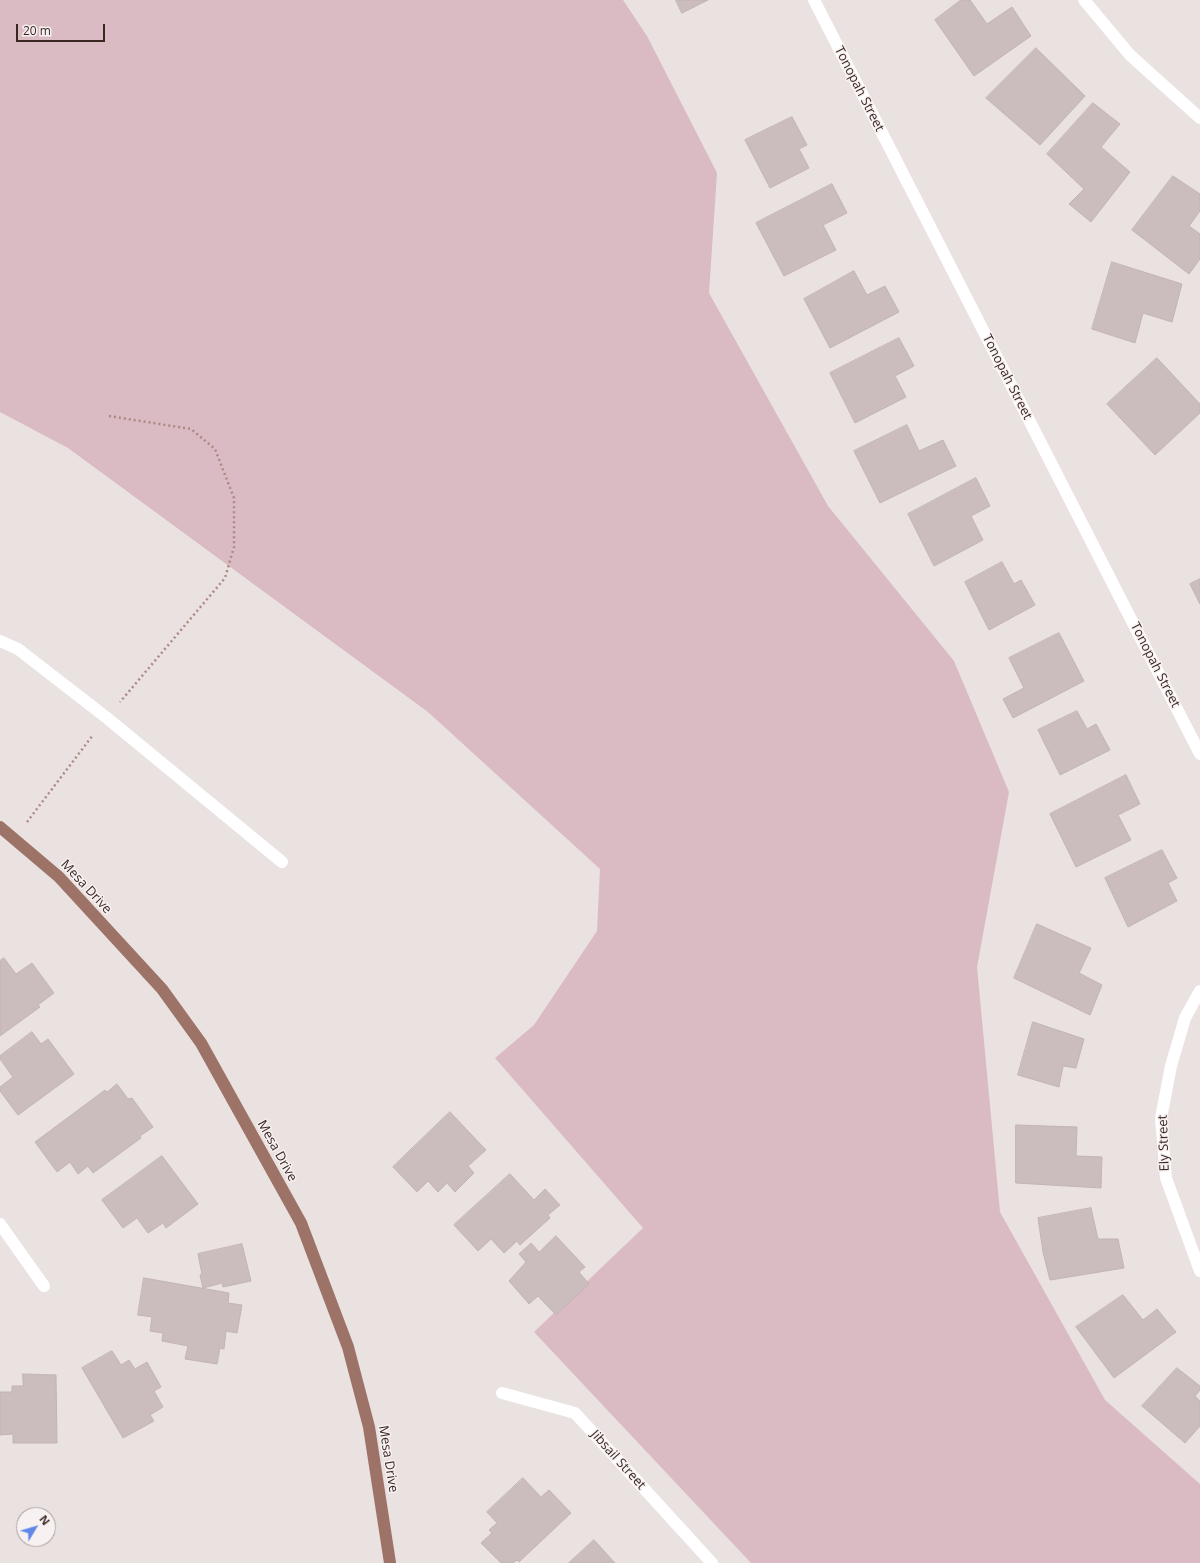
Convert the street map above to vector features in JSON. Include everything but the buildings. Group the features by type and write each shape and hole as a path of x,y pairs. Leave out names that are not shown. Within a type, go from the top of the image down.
{"main road":[{"name":"Mesa Drive","path":"0,827 15,838 59,877 162,989 201,1043 301,1223 348,1347 369,1427 390,1563"}],"street":[{"name":"Tonopah Street","path":"814,0 1200,754"},
{"path":"1084,0 1130,55 1200,118"},
{"path":"0,641 18,650 107,718 282,862"},
{"name":"Ely Street","path":"1200,991 1184,1018 1171,1066 1161,1118 1166,1178 1200,1271"},
{"path":"0,1224 44,1286"},
{"name":"Jibsail Street","path":"502,1393 575,1413 712,1563"}],"path":[{"path":"15,838 107,718 225,578 234,547 234,498 215,449 192,429 109,416"}],"shaded area":[{"path":"0,0 623,0 647,36 717,173 709,293 828,506 954,661 1009,792 977,967 1000,1212 1105,1400 1200,1484 1200,1563 751,1563 534,1332 643,1228 495,1058 534,1025 597,931 600,869 428,712 68,448 0,412"}]}
